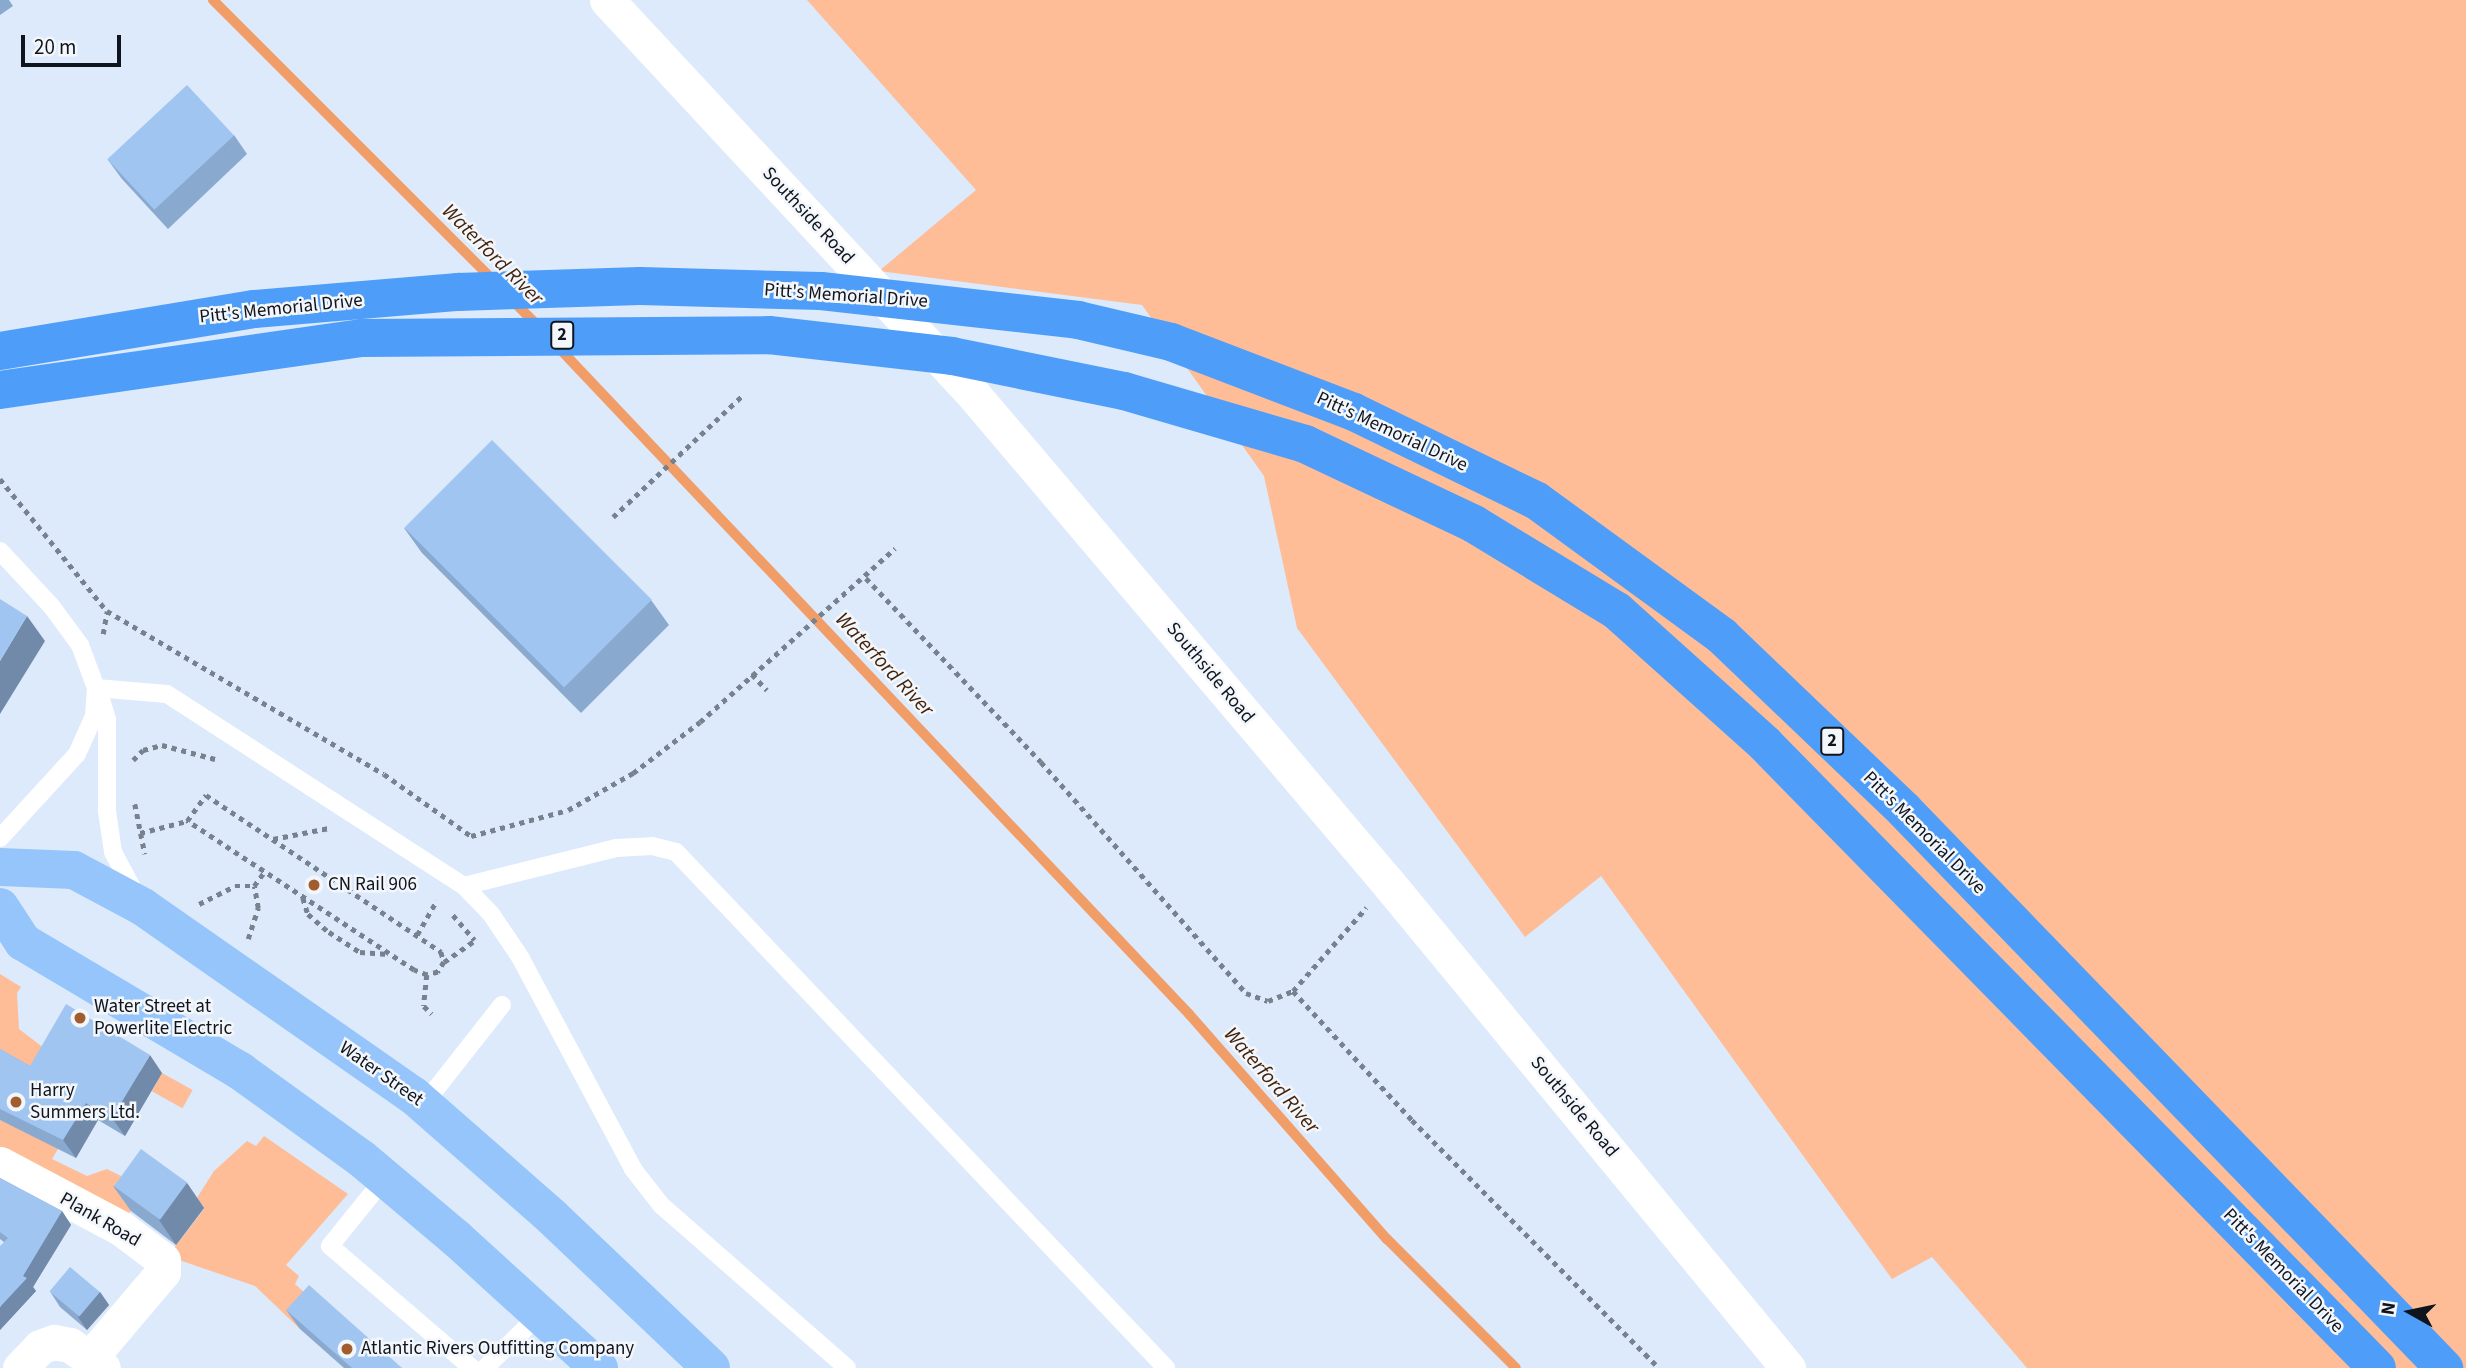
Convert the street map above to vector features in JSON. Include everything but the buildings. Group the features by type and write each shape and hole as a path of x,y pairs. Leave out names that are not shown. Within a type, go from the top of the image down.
{"highway":[{"name":"Pitt's Memorial Drive","path":"0,351 254,309 458,292 640,286 821,291 1078,320 1171,342 1354,412 1537,501 1722,636 1904,810 2444,1368"},
{"name":"Pitt's Memorial Drive","path":"0,390 361,338 769,335 926,353 1124,391 1305,444 1474,524 1617,611 1765,744 2377,1368"}],"main road":[{"name":"Water Street","path":"0,867 74,870 143,907 424,1104 711,1368"},
{"path":"0,907 23,942 239,1070 384,1179 599,1368"}],"street":[{"name":"Southside Road","path":"607,0 973,394 1388,883 1788,1368"},
{"name":"Plank Road","path":"0,1164 121,1229 163,1260 163,1272 97,1363"},
{"path":"20,1368 40,1347 54,1342 70,1345 97,1363"}],"lane":[{"path":"0,551 52,607 80,645 107,720 107,810 113,852 143,907"},
{"path":"0,838 77,754 94,716 96,688"},
{"path":"96,688 167,694 464,886 520,957 633,1169 661,1205 847,1368"},
{"path":"464,886 616,848 652,846 676,852 1166,1368"},
{"path":"424,1104 502,1005"},
{"path":"384,1179 330,1246 472,1368"},
{"path":"485,1368 540,1314"}],"path":[{"path":"614,517 744,394"},
{"path":"0,479 107,611 384,774 471,836 568,810 666,749 866,578 895,548"},
{"path":"866,578 1041,762 1245,993 1268,1001 1293,991 1388,883"},
{"path":"752,674 766,690"},
{"path":"133,769 133,760 143,750 162,745 181,747 225,765"},
{"path":"134,798 140,833 187,821 206,795 417,935 441,952 444,962"},
{"path":"187,821 389,954 427,975 438,972 444,962 475,940"},
{"path":"319,821 342,835"},
{"path":"272,839 330,828"},
{"path":"247,942 258,908 254,886 264,872"},
{"path":"192,908 235,886 254,886"},
{"path":"429,893 482,948"},
{"path":"303,897 308,914 329,932 360,952 389,954"},
{"path":"417,935 437,900"},
{"path":"427,975 424,1006 432,1014"},
{"path":"1293,991 1412,1120 1659,1368"}],"shaded area":[{"path":"807,0 2466,0 2466,1368 2027,1368 1932,1257 1892,1279 1601,876 1525,937 1297,628 1264,476 1142,305 879,271 976,190"},
{"path":"0,974 21,987 17,993 19,1029 57,1058 69,1130 52,1159 87,1176 107,1169 125,1178 143,1195 126,1217 0,1148 0,1120 15,1127 0,1059"},
{"path":"162,1073 193,1090 182,1108 152,1091"},
{"path":"264,1136 348,1194 286,1265 299,1276 295,1284 320,1307 300,1329 255,1286 176,1259 171,1252 204,1209 195,1201 214,1171 247,1141 256,1146"}],"waterway":[{"name":"Waterford River","path":"213,0 492,279"},
{"name":"Waterford River","path":"512,300 539,327"},
{"name":"Waterford River","path":"559,348 1189,1014 1387,1239 1516,1368"}],"place":[{"name":"CN Rail 906","path":"314,885"},
{"name":"Water Street at Powerlite Electric","path":"80,1018"},
{"name":"Harry Summers Ltd.","path":"16,1102"},
{"name":"Atlantic Rivers Outfitting Company","path":"347,1349"}]}
